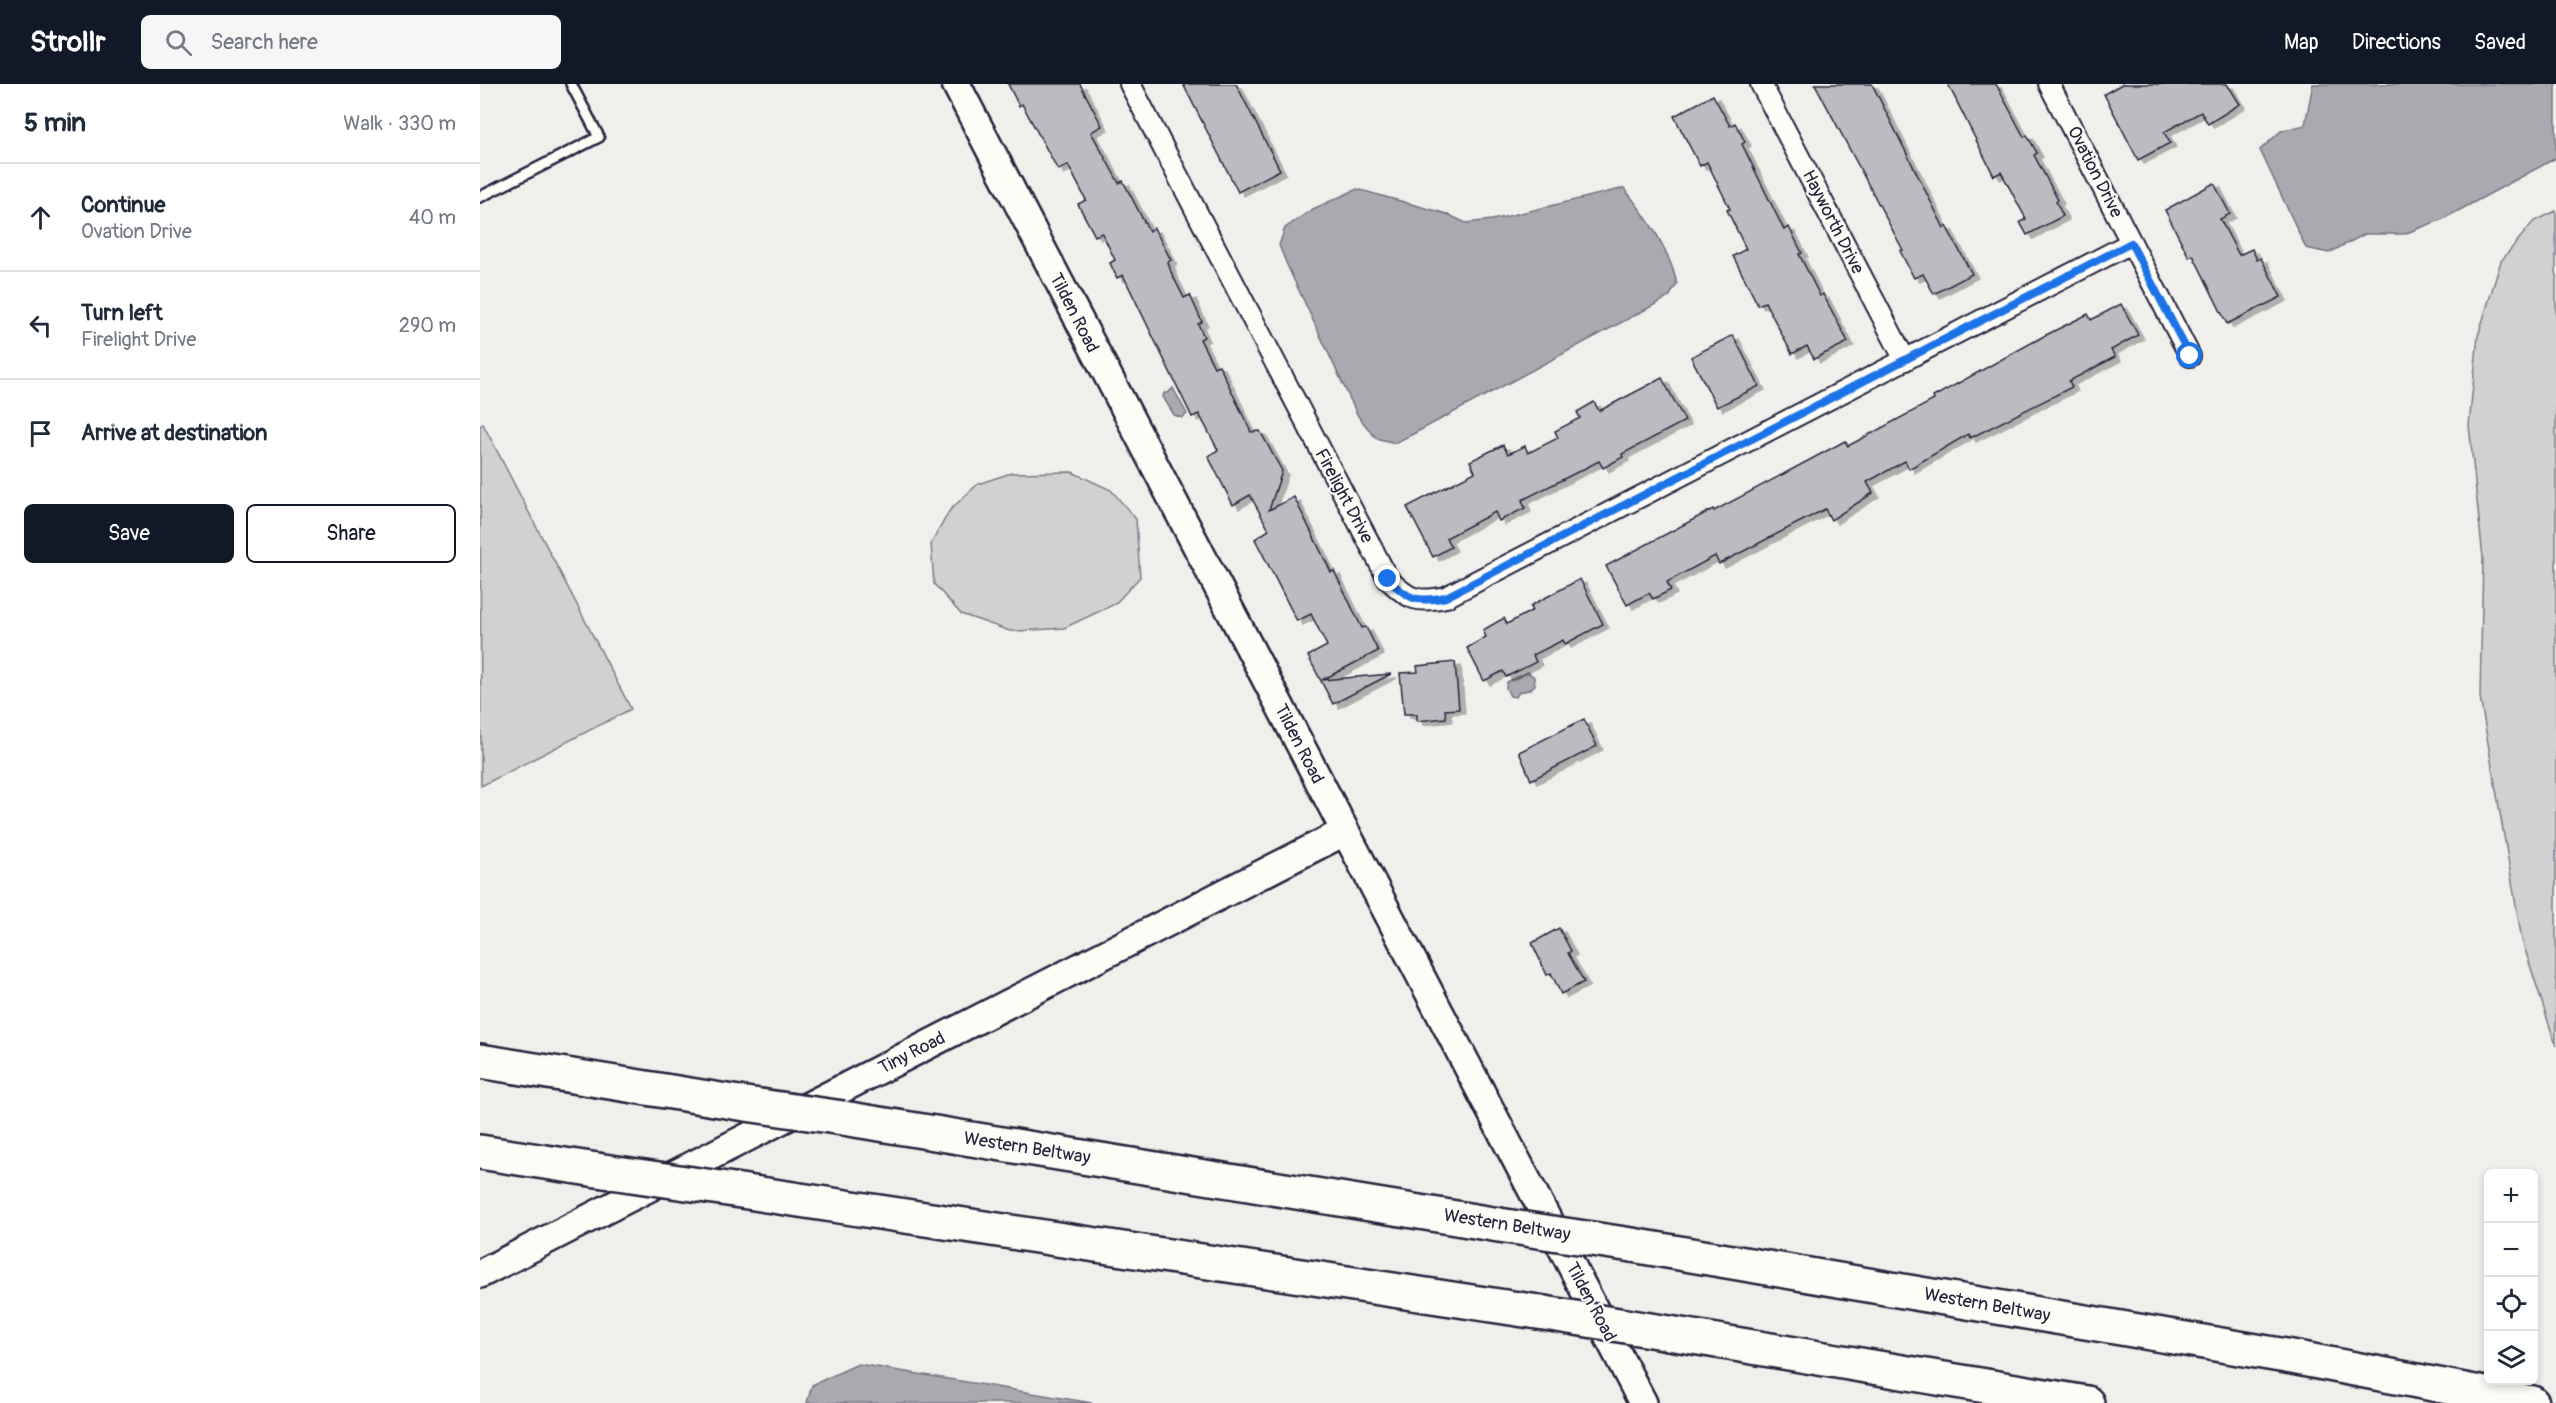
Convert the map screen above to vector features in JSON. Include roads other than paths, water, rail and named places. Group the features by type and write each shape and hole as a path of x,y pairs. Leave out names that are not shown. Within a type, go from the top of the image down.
{"highway":[{"name":"Western Beltway","path":"480,1061 1632,1245 2292,1357 2532,1403"},
{"path":"480,1152 1538,1312 2087,1403"}],"street":[{"name":"Tilden Road","path":"956,84 1643,1403"},
{"name":"Firelight Drive","path":"1130,84 1388,579 1404,595 1424,602 1446,597 2131,243"},
{"name":"Hayworth Drive","path":"1761,84 1905,360"},
{"name":"Ovation Drive","path":"2049,84 2190,356"},
{"name":"Tiny Road","path":"480,1274 1344,832"}],"lane":[{"path":"480,197 599,136 571,84"}]}
